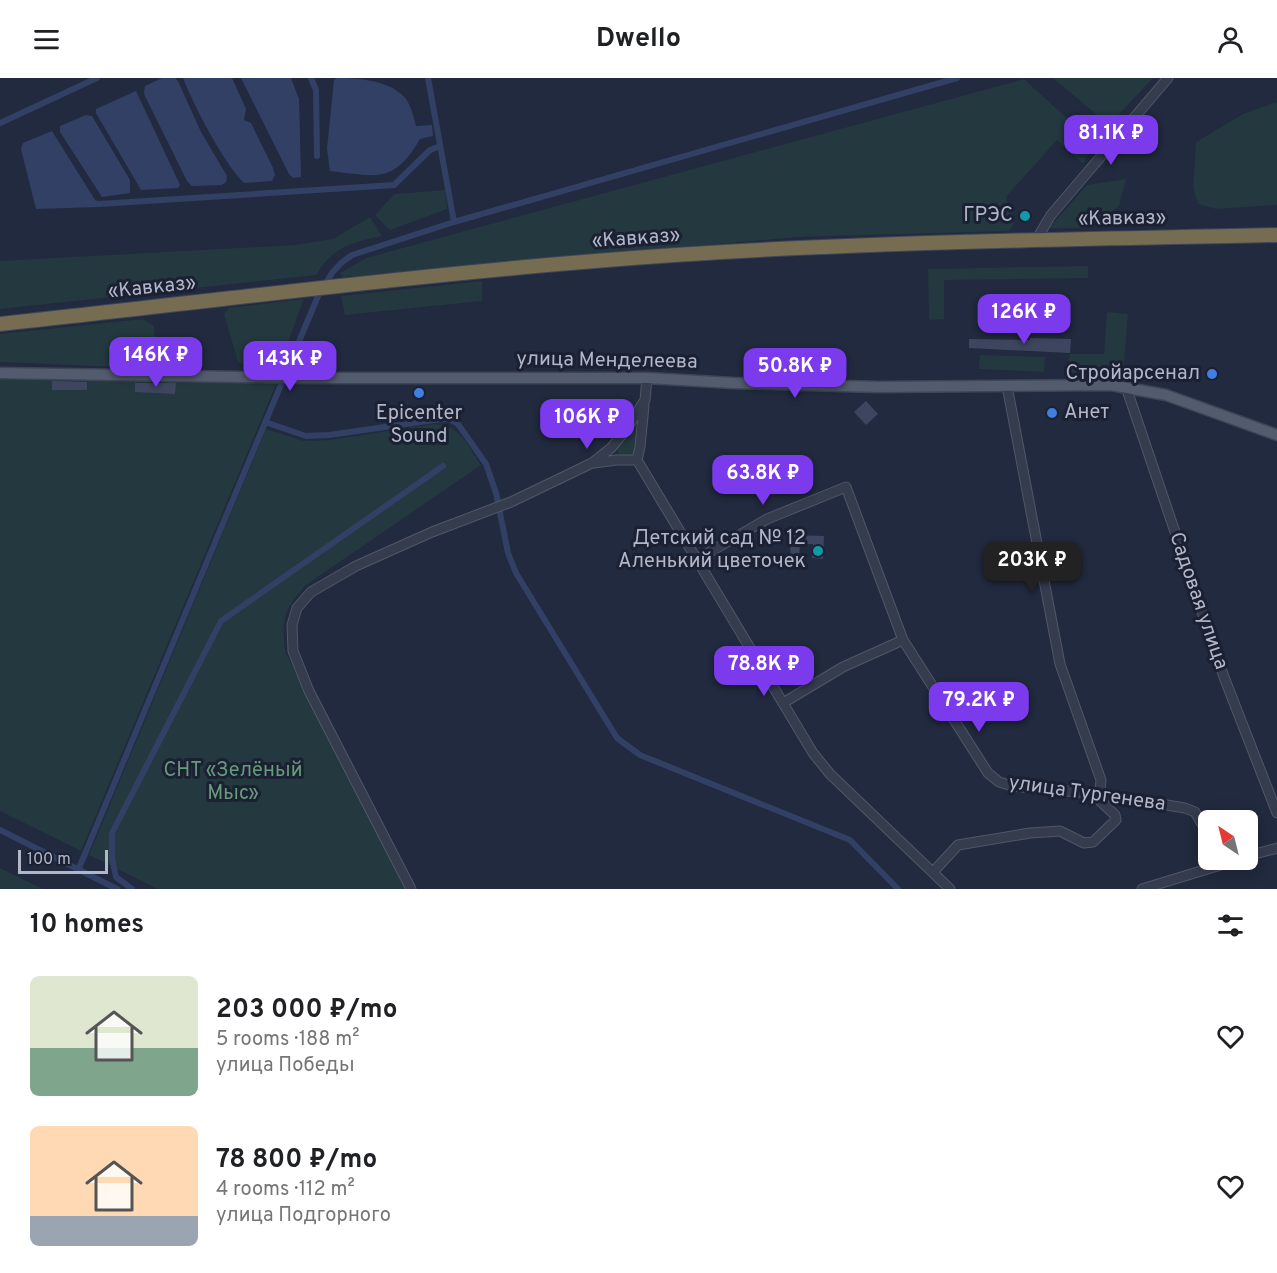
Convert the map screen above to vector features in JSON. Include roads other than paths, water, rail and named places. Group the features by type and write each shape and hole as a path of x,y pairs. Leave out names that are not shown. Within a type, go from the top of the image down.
{"highway":[{"name":"«Кавказ»","path":"0,324 594,261 732,251 1036,240 1277,235"}],"main road":[{"name":"улица Менделеева","path":"0,373 271,378 647,378 879,387 1126,387 1166,395 1277,435"}],"street":[{"path":"1036,240 1051,215 1167,78"},
{"path":"647,378 637,460 696,560 813,753 830,774 950,889"},
{"path":"933,872 958,845 1030,833 1060,831 1084,843 1093,842 1116,820 1115,815 1099,800 1101,780 1060,664 1007,386"},
{"name":"Садовая улица","path":"1126,387 1224,677 1277,813"},
{"path":"411,889 309,691 293,651 292,625 297,608 311,592 356,566 511,502 592,463 611,448 645,400"},
{"path":"592,463 637,460"},
{"name":"улица Тургенева","path":"696,560 767,519 846,487 903,640 988,773 999,782 1012,786 1100,794 1185,808 1195,813 1198,818"},
{"path":"783,703 843,667 903,640"},
{"path":"1258,853 1277,848"},
{"path":"1142,889 1198,870"}],"water":[{"path":"162,78 175,78 178,81 201,132 227,176 226,182 222,185 192,186 187,181 144,94 145,86"},
{"path":"183,78 232,78 246,109 244,120 251,123 273,168 275,175 272,181 244,183 236,174 210,133"},
{"path":"241,78 291,78 299,99 301,177 293,178 289,174"},
{"path":"337,78 370,81 394,89 400,93 411,108 416,126 432,125 433,136 420,139 410,154 392,171 360,175 330,171 327,149 334,80"},
{"path":"136,91 180,185 178,188 141,190 96,113 96,109"},
{"path":"86,115 92,116 130,180 130,193 102,197 60,132 60,126"},
{"path":"52,131 95,200 98,201 99,207 36,209 21,149 23,143"}],"waterway":[{"path":"0,123 97,78"},
{"path":"311,78 316,90 317,156"},
{"path":"428,78 454,222"},
{"path":"79,868 318,296 341,263 352,255 454,222 957,78"},
{"path":"99,204 394,185 430,150 440,146"},
{"path":"265,422 306,436 329,435 434,420 449,419 458,424 486,464 496,493 508,553 516,573 617,738 640,755 850,840 898,889"},
{"path":"132,889 116,877 112,858 112,833 221,621 443,466"},
{"path":"0,830 117,889"}],"place":[{"name":"ГРЭС","path":"1025,216"},
{"name":"Стройарсенал","path":"1212,374"},
{"name":"Epicenter Sound","path":"419,393"},
{"name":"Анет","path":"1052,413"},
{"name":"Детский сад № 12 Аленький цветочек","path":"818,551"}],"park label":[{"name":"СНТ «Зелёный Мыс»","path":"233,782"}]}
